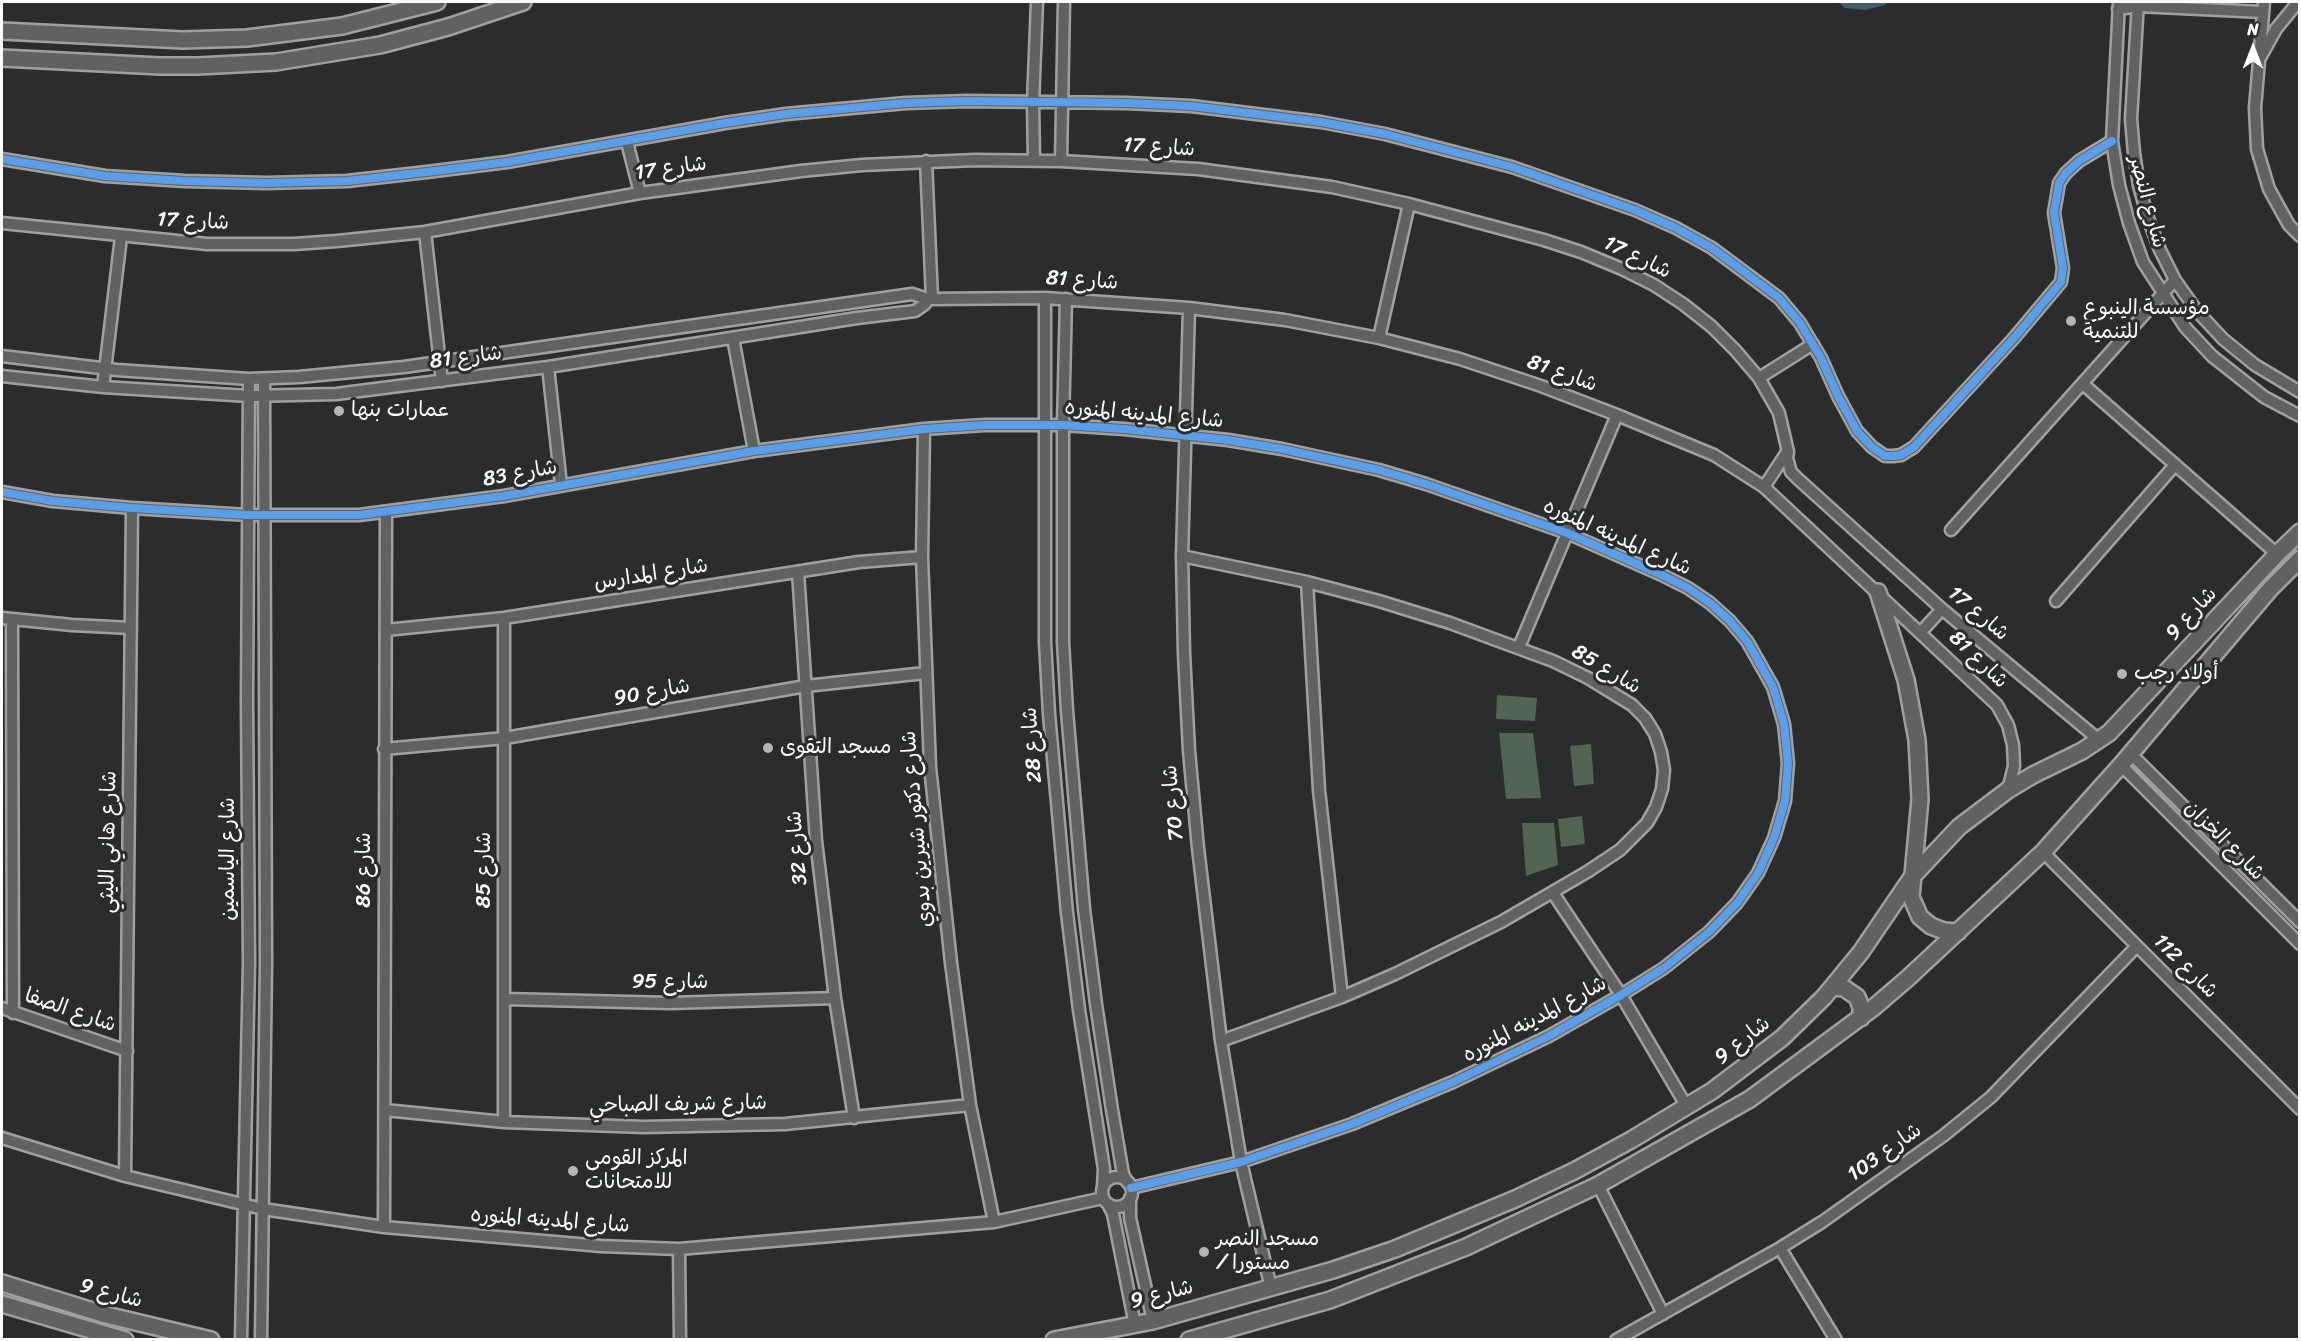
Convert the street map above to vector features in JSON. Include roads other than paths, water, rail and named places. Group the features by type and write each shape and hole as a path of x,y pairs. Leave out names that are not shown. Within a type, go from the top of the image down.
{"main road":[{"path":"2,31 183,40 247,38 342,26 437,2"},
{"path":"2,58 160,66 276,62 346,52 403,39 523,2"},
{"name":"شارع 9","path":"1054,1340 1153,1321 1271,1288 1395,1249 1515,1199 1574,1171 1687,1107 1760,1057 1804,1018 1861,952 1912,876 1959,827 2008,790 2098,740 2131,712 2300,532"},
{"name":"شارع 9","path":"1189,1340 1330,1300 1475,1243 1598,1185 1750,1099 1861,1018 1908,978 2043,852 2126,760 2270,589 2300,559"},
{"path":"1878,592 1906,680 1917,740 1920,799 1911,897 1920,916 1937,929 1958,932"},
{"path":"1833,987 1844,988 1857,997 1861,1007 1861,1018"},
{"name":"شارع 9","path":"2,1283 106,1315 211,1340"},
{"name":"شارع 9","path":"2,1304 125,1340"}],"street":[{"path":"1034,160 1033,103 1037,2"},
{"path":"1061,161 1064,2"},
{"path":"2260,59 2276,29 2298,2"},
{"name":"شارع النصر","path":"2138,4 2131,119 2133,153 2139,186 2160,250 2175,280 2223,339 2255,365 2300,392"},
{"path":"2118,5 2263,7 2255,108 2257,149 2269,189 2289,225 2300,236"},
{"name":"شارع النصر","path":"2118,5 2112,141 2119,185 2143,262 2162,295 2185,327 2212,356 2242,382 2264,397 2300,416"},
{"path":"2,159 105,176 185,181 347,181 507,162 726,123 846,107 967,101 1126,103 1191,106 1289,117 1385,134 1512,166 1635,210 1676,228 1712,249 1779,298 1800,323 1813,344 1857,431 1872,447 1885,456 1893,456 1901,455 1914,447 2014,338 2061,282 2063,268 2055,213 2059,183 2079,161 2112,141"},
{"path":"627,142 640,193"},
{"name":"شارع 17","path":"2,223 121,237 207,244 294,244 425,232 640,193 801,171 926,161 1034,160 1197,169 1332,187 1408,204 1544,240 1622,269 1654,285 1702,319 1736,351 1759,378 1779,413 1791,471 1804,486 1942,609 2098,740"},
{"path":"926,161 930,299"},
{"path":"1379,338 1408,204"},
{"path":"425,232 442,381"},
{"path":"103,387 121,237"},
{"path":"1951,530 2175,280"},
{"name":"شارع 81","path":"2,356 105,369 249,379 369,372 912,294 930,299 1045,298 1189,308 1285,320 1379,338 1460,359 1617,415 1714,454 1764,487 1990,697 2004,715 2013,745 2013,766 2008,790"},
{"name":"شارع 28","path":"1045,298 1046,642 1049,714 1078,1010 1104,1169 1103,1186"},
{"name":"شارع 81","path":"2,376 103,387 264,397 371,390 548,368 857,318 915,311 930,299"},
{"name":"شارع 28","path":"1066,299 1063,425 1063,642 1067,711 1084,909 1112,1110 1123,1174 1129,1189 1130,1218 1153,1321"},
{"name":"شارع 70","path":"1189,308 1182,556 1189,751 1221,1041 1241,1162 1271,1288"},
{"path":"648,333 652,351"},
{"path":"733,338 754,451"},
{"path":"1759,378 1813,344"},
{"path":"2242,382 2255,365"},
{"path":"548,368 561,485"},
{"name":"شارع الياسمين","path":"242,1340 249,963 247,701 249,379"},
{"name":"شارع الياسمين","path":"261,1340 266,964 264,379"},
{"path":"2083,384 2277,554"},
{"path":"1519,647 1617,415"},
{"name":"شارع 83","path":"2,492 53,501 132,508 266,515 320,516 386,512 504,496 754,451 924,429 984,425 1044,425"},
{"name":"شارع المدينه المنوره","path":"1044,425 1184,435 1282,449 1379,470 1473,499 1567,533 1664,576 1710,603 1730,621 1747,641 1761,663 1773,687 1784,724 1788,763 1785,801 1774,838 1758,873 1737,903 1709,932 1664,968 1549,1036 1453,1082 1352,1124 1241,1162 1129,1189"},
{"name":"شارع دكتور شيرين بدوي","path":"924,429 922,557 930,767 951,963 970,1105 994,1222"},
{"path":"1764,487 1788,452"},
{"path":"2056,601 2175,465"},
{"name":"شارع هاني الليثي","path":"125,1176 132,508"},
{"name":"شارع 86","path":"384,1227 386,512"},
{"name":"شارع 85","path":"1182,556 1307,582 1450,623 1519,647 1588,678 1632,705 1645,718 1655,734 1664,771 1662,789 1647,823 1620,850 1553,893 1448,949 1342,997 1221,1041"},
{"name":"شارع المدارس","path":"386,630 504,618 859,562 922,557"},
{"name":"شارع 32","path":"798,572 816,841 835,999 854,1118"},
{"path":"1307,582 1319,790 1342,997"},
{"path":"1921,632 1942,609"},
{"name":"شارع 85","path":"504,618 504,1122"},
{"path":"13,1013 7,619 131,628"},
{"path":"1046,642 1063,642"},
{"name":"شارع 90","path":"384,748 505,738 806,686 925,673"},
{"path":"247,701 266,701"},
{"name":"شارع الخزان","path":"2126,760 2300,922"},
{"name":"شارع الخزان","path":"2126,760 2300,944"},
{"name":"شارع 112","path":"2043,852 2300,1109"},
{"path":"1553,893 1621,995 1687,1107"},
{"path":"248,921 266,922"},
{"name":"شارع 103","path":"1616,1340 1822,1222 1943,1136 1991,1097 2137,946"},
{"path":"249,963 266,964"},
{"name":"شارع 95","path":"504,999 670,1003 835,999"},
{"name":"شارع الصفا","path":"2,1008 127,1051"},
{"name":"شارع شريف الصباحي","path":"385,1110 504,1122 656,1127 785,1124 970,1105"},
{"name":"شارع المدينه المنوره","path":"2,1138 125,1176 263,1209 384,1227 529,1241 679,1249 994,1222 1105,1201"},
{"path":"1105,1201 1120,1206 1129,1189 1120,1178 1112,1178 1103,1186 1105,1201 1114,1219 1135,1324"},
{"path":"1598,1185 1663,1314"},
{"path":"1780,1248 1836,1340"},
{"path":"679,1249 680,1340"}],"water":[{"path":"1838,2 1888,2 1885,5 1865,10 1845,8"}],"place":[{"name":"مؤسسة الينبوع للتنمية","path":"2071,321"},
{"name":"عمارات بنها","path":"339,411"},
{"name":"أولاد رجب","path":"2122,674"},
{"name":"مسجد التقوى","path":"768,748"},
{"name":"المركز القومى للامتحانات","path":"573,1171"},
{"name":"مسجد النصر / مستورا","path":"1204,1252"}]}
